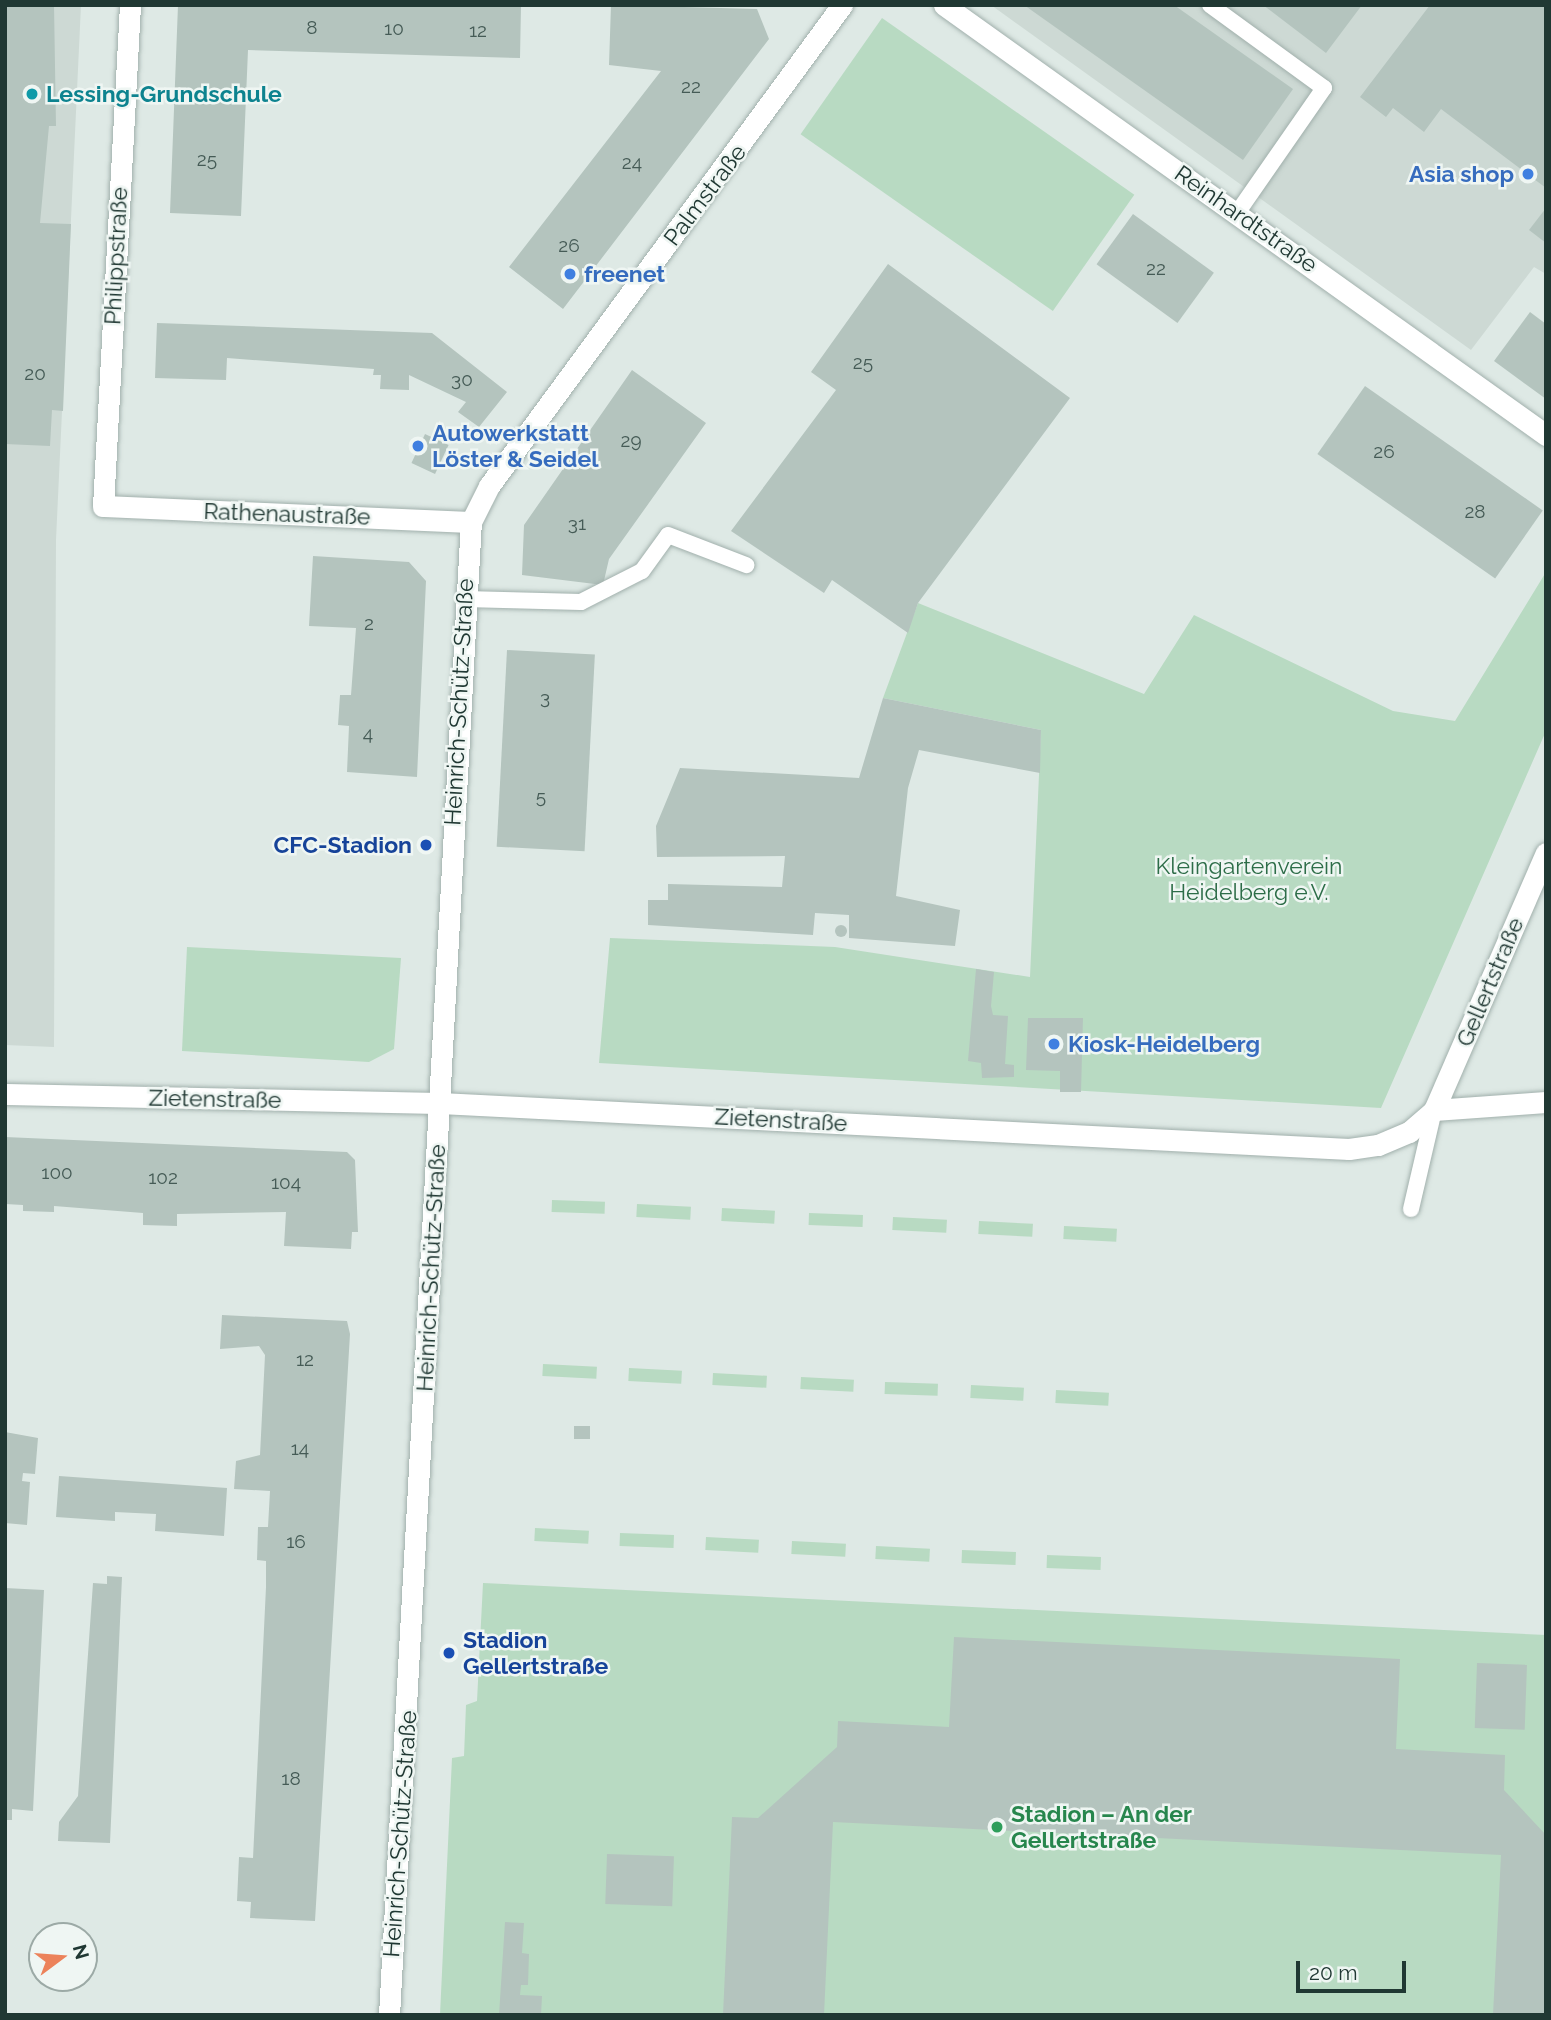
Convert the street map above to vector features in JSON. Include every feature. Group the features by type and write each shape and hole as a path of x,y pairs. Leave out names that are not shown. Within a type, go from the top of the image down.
{"street":[{"name":"Philippstraße","path":"103,506 130,5"},
{"name":"Palmstraße","path":"471,522 489,486 842,5"},
{"name":"Reinhardtstraße","path":"944,5 1546,435"},
{"name":"Rathenaustraße","path":"103,506 471,522"},
{"name":"Heinrich-Schütz-Straße","path":"389,2015 471,522"},
{"name":"Gellertstraße","path":"1434,1110 1546,853"},
{"name":"Zietenstraße","path":"5,1094 440,1103 1349,1149 1409,1132 1434,1110"},
{"path":"1434,1110 1546,1102"}],"lane":[{"path":"1210,5 1324,88 1237,213"},
{"path":"465,599 581,602 642,571 668,535 746,565"},
{"path":"1411,1209 1434,1110"}],"shaded area":[{"path":"5,5 81,5 56,540 54,1047 5,1045"},
{"path":"991,5 1546,5 1546,274 1534,267 1471,350"}],"green space":[{"path":"882,18 1134,195 1053,311 801,134"},
{"name":"Kleingartenverein Heidelberg e.V.","path":"1546,572 1546,731 1381,1108 599,1063 610,938 835,947 1030,977 1041,730 883,698 918,603 1144,694 1194,615 1393,711 1455,721"},
{"path":"187,947 401,958 394,1049 369,1062 182,1051"},
{"path":"552,1200 605,1202 605,1214 552,1212"},
{"path":"637,1204 691,1207 690,1220 636,1217"},
{"path":"722,1208 775,1211 774,1224 721,1221"},
{"path":"809,1213 863,1215 863,1227 809,1225"},
{"path":"893,1217 947,1220 946,1233 892,1230"},
{"path":"979,1221 1033,1224 1032,1237 978,1234"},
{"path":"1064,1226 1117,1229 1116,1242 1063,1239"},
{"path":"543,1364 597,1367 596,1379 542,1376"},
{"path":"629,1368 682,1371 681,1384 628,1381"},
{"path":"713,1373 767,1376 766,1388 712,1385"},
{"path":"801,1377 854,1380 853,1392 800,1389"},
{"path":"885,1382 938,1384 938,1396 885,1394"},
{"path":"971,1385 1024,1388 1023,1401 970,1398"},
{"path":"1056,1390 1109,1393 1108,1406 1055,1403"},
{"path":"535,1528 589,1531 588,1544 534,1541"},
{"path":"620,1533 674,1535 674,1548 620,1546"},
{"path":"706,1537 759,1540 758,1553 705,1550"},
{"path":"792,1541 846,1544 845,1557 791,1554"},
{"path":"876,1546 930,1549 929,1562 875,1559"},
{"path":"962,1550 1016,1552 1016,1565 962,1563"},
{"path":"1047,1555 1101,1557 1101,1570 1047,1568"},
{"name":"Stadion – An der Gellertstraße","path":"483,1583 1546,1635 1546,2015 440,2015 452,1758 464,1756 466,1705 477,1701"}],"building":[{"path":"5,5 54,5 56,126 49,126 40,223 71,224 63,411 52,410 50,446 5,444"},
{"path":"178,5 521,5 520,58 248,50 241,216 170,213"},
{"path":"611,5 757,9 769,39 563,309 509,267 661,71 609,65"},
{"path":"1024,5 1174,5 1293,89 1243,160"},
{"path":"1263,5 1362,5 1326,53"},
{"path":"1430,5 1546,5 1546,188 1441,109 1424,132 1393,108 1386,117 1360,97"},
{"path":"1546,208 1546,243 1529,230"},
{"path":"1133,214 1214,273 1177,323 1097,264"},
{"path":"888,264 1070,398 918,603 908,633 832,580 824,593 731,531 836,390 811,372"},
{"path":"1530,312 1546,324 1546,399 1494,361"},
{"path":"157,323 432,333 507,392 479,427 458,412 466,402 409,375 409,390 380,389 381,375 373,375 374,369 227,358 226,380 155,378"},
{"path":"632,370 706,423 609,559 603,585 522,575 524,525"},
{"path":"1365,386 1543,510 1495,578 1317,454"},
{"path":"425,434 449,445 435,474 411,463"},
{"path":"313,556 409,562 426,581 417,777 347,772 349,726 338,725 340,695 351,695 356,628 309,626"},
{"path":"507,650 595,655 585,851 497,847"},
{"path":"883,698 1041,730 1040,773 919,750 908,788 896,896 960,910 955,946 849,938 849,915 815,913 813,935 648,925 648,900 668,900 668,884 782,887 785,856 657,857 656,826 680,768 859,778"},
{"path":"836,926 846,926 846,936 836,936"},
{"path":"976,969 994,972 991,1006 993,1015 1008,1016 1005,1064 1014,1065 1014,1077 982,1078 981,1063 968,1061"},
{"name":"Kiosk-Heidelberg","path":"1028,1018 1083,1018 1081,1092 1060,1092 1060,1071 1026,1070"},
{"path":"5,1137 347,1152 355,1160 358,1232 352,1232 351,1249 284,1246 286,1212 177,1214 177,1226 143,1225 143,1213 54,1206 54,1212 23,1211 23,1205 5,1204"},
{"path":"222,1315 347,1321 350,1334 315,1921 250,1918 251,1902 237,1901 239,1857 253,1858 266,1587 266,1561 257,1560 258,1527 268,1527 270,1491 234,1489 236,1461 260,1455 265,1355 259,1346 220,1349"},
{"path":"574,1426 590,1426 590,1439 574,1439"},
{"path":"5,1432 38,1438 35,1474 23,1473 22,1481 30,1482 27,1525 5,1523"},
{"path":"59,1476 227,1488 224,1536 155,1531 156,1514 115,1512 115,1521 56,1517"},
{"path":"107,1576 122,1577 110,1843 58,1841 59,1822 78,1796 93,1583 107,1584"},
{"path":"5,1588 44,1590 33,1811 12,1809 12,1820 5,1820"},
{"path":"954,1637 1400,1659 1396,1749 1505,1755 1504,1790 1546,1835 1546,2015 1493,2015 1501,1855 833,1822 824,2015 723,2015 732,1817 758,1818 837,1747 838,1721 949,1727"},
{"path":"1477,1663 1527,1665 1525,1730 1475,1728"},
{"path":"607,1854 674,1856 672,1906 605,1904"},
{"path":"505,1922 524,1923 522,1953 529,1954 528,1985 521,1985 520,1995 542,1996 541,2015 499,2015"}],"place":[{"name":"Lessing-Grundschule","path":"32,94"},
{"name":"Asia shop","path":"1528,174"},
{"name":"freenet","path":"570,274"},
{"name":"Autowerkstatt Löster & Seidel","path":"418,446"},
{"name":"CFC-Stadion","path":"426,845"},
{"name":"Kiosk-Heidelberg","path":"1054,1044"},
{"name":"Stadion Gellertstraße","path":"449,1653"},
{"name":"Stadion – An der Gellertstraße","path":"997,1827"}]}
